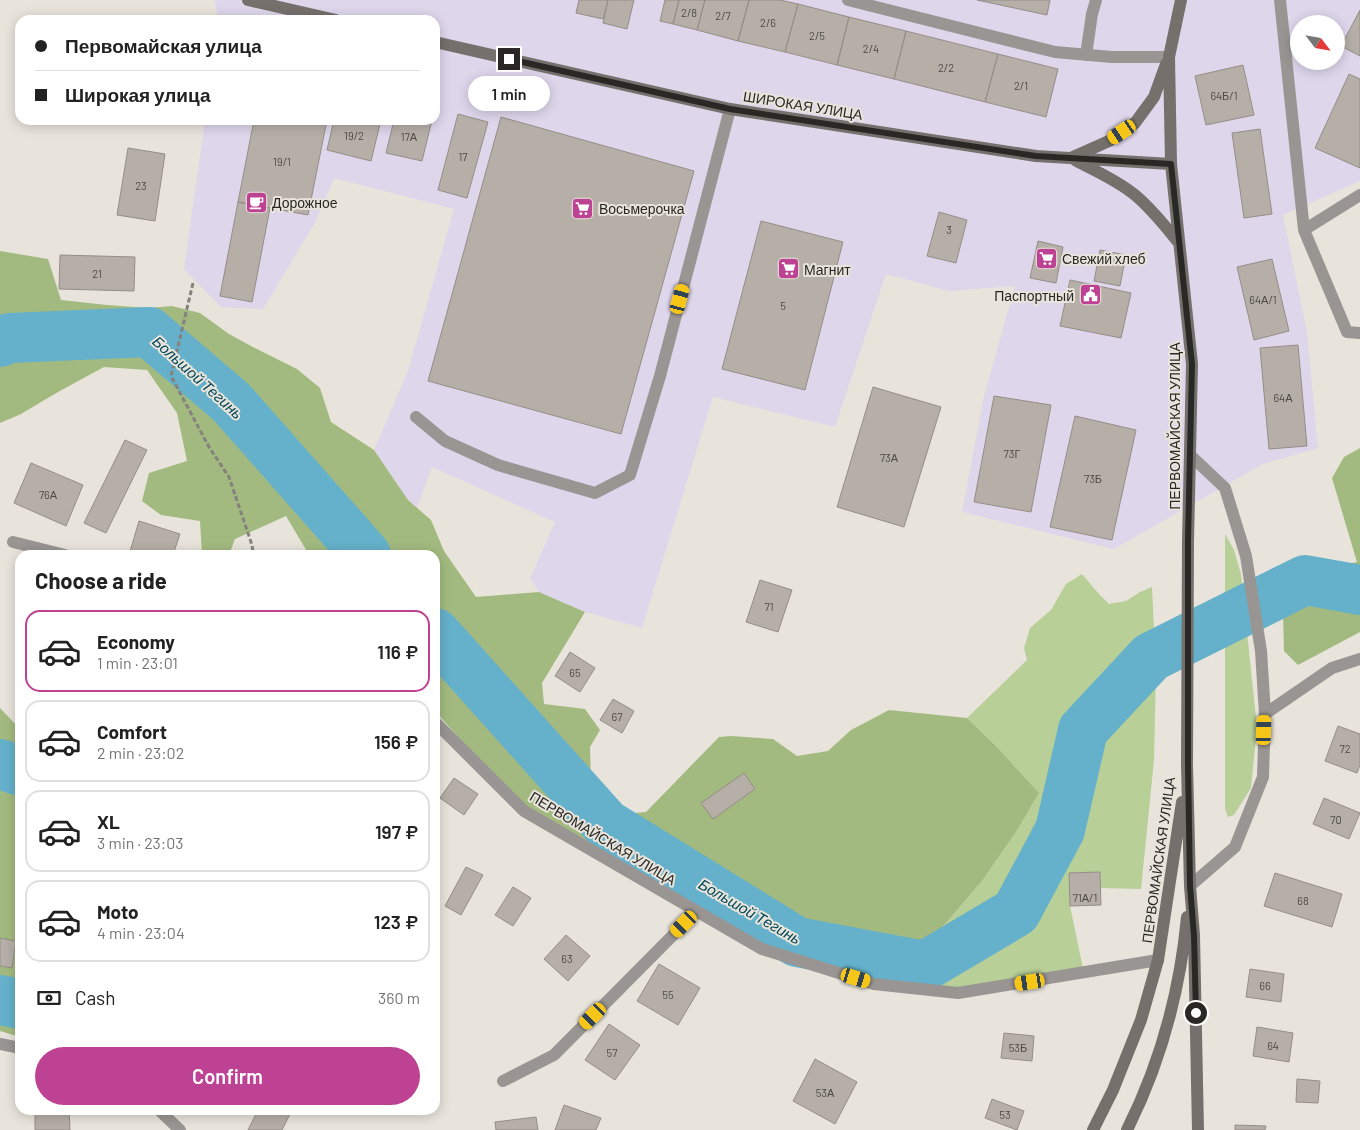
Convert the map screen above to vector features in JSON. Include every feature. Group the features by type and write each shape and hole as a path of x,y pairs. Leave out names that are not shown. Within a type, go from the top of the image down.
{"street":[{"path":"248,0 314,15"},
{"path":"848,0 1055,52 1112,57 1169,57 1154,97 1135,123 1109,141 1070,158"},
{"path":"1086,55 1096,0"},
{"name":"ПЕРВОМАЙСКАЯ УЛИЦА","path":"1181,0 1169,57 1171,164 1192,364 1188,541 1188,765 1198,1130"},
{"path":"1280,0 1304,230 1347,332 1360,333"},
{"name":"ШИРОКАЯ УЛИЦА","path":"440,43 730,109 1036,156 1171,164"},
{"path":"416,417 445,441 498,465 595,493 630,475 660,376 730,109"},
{"path":"1070,158 1110,178 1134,194 1158,216 1180,244"},
{"path":"1304,230 1360,195"},
{"path":"1127,1130 1157,1061 1172,1010 1184,944 1190,886 1235,847 1263,777 1265,714 1261,651 1246,556 1225,488 1190,455"},
{"path":"13,542 45,550"},
{"path":"1265,714 1332,668 1360,659"},
{"name":"ПЕРВОМАЙСКАЯ УЛИЦА","path":"440,727 524,811 762,949 874,984 958,993 1158,960"},
{"name":"ПЕРВОМАЙСКАЯ УЛИЦА","path":"1096,1127 1141,1020 1158,960 1188,765"},
{"path":"503,1081 554,1055 697,912"},
{"path":"0,1044 15,1047"},
{"path":"164,1115 180,1130"}],"path":[{"path":"193,283 171,376 209,447 229,477 253,550"}],"shaded area":[{"path":"215,0 1360,0 1360,181 1283,215 1307,332 1318,448 1263,464 1114,549 962,512 984,396 1015,286 949,291 886,274 835,427 713,397 642,628 585,612 539,592 530,578 555,522 432,467 417,507 408,500 374,450 408,371 454,209 334,178 315,223 263,309 221,307 184,269 204,125 440,125 440,15 217,15"}],"green space":[{"path":"0,251 48,259 61,300 148,308 172,306 200,313 229,334 297,369 320,388 331,422 374,450 408,500 431,520 444,551 476,597 539,592 585,612 542,683 544,704 585,709 600,730 590,747 591,783 611,815 646,812 719,737 773,739 797,756 828,751 851,730 889,710 967,718 998,748 1039,793 1018,829 982,881 932,939 874,984 762,949 524,811 440,717 440,550 306,550 286,516 235,539 231,550 202,550 200,521 161,515 142,501 149,473 187,461 177,413 147,370 104,367 21,414 0,423"},
{"path":"1360,448 1360,632 1298,665 1284,651 1282,578 1357,562 1332,478 1344,457"},
{"path":"1225,534 1234,550 1241,574 1257,728 1251,788 1234,815 1228,817 1225,809"},
{"path":"1082,574 1109,604 1126,601 1152,587 1156,672 1154,760 1141,889 1101,888 1100,872 1069,873 1070,906 1084,973 958,993 874,984 932,939 982,881 1018,829 1039,793 998,748 967,718 1027,660 1024,648 1030,628 1051,610 1066,584"},
{"path":"0,708 15,724 15,1036 0,1031"}],"building":[{"path":"579,0 608,0 603,19 576,13"},
{"path":"608,0 634,0 627,29 603,23"},
{"path":"665,0 679,0 673,24 660,21"},
{"path":"679,0 705,0 697,30 673,24"},
{"path":"705,0 749,0 738,41 697,30"},
{"path":"749,0 780,0 798,4 785,52 738,41"},
{"path":"977,0 1050,0 1047,15"},
{"path":"798,4 849,17 837,65 785,52"},
{"path":"1360,10 1360,56 1345,48 1345,38"},
{"path":"849,17 906,31 894,79 837,65"},
{"path":"906,31 998,54 985,102 894,79"},
{"path":"998,54 1058,69 1046,117 985,102"},
{"path":"1243,65 1254,115 1206,125 1195,76"},
{"path":"1349,74 1360,79 1360,168 1315,148"},
{"path":"458,114 488,122 467,198 438,190"},
{"path":"501,117 694,171 621,434 428,381"},
{"path":"253,125 326,125 308,215 238,202"},
{"path":"333,125 380,125 371,161 327,150"},
{"path":"393,125 431,125 422,161 386,153"},
{"path":"1260,129 1272,214 1244,218 1232,133"},
{"path":"128,148 165,154 155,221 117,215"},
{"path":"238,202 270,208 252,302 220,296"},
{"path":"939,212 967,220 956,263 927,256"},
{"path":"761,221 843,242 805,390 722,369"},
{"path":"1038,241 1063,247 1056,283 1030,278"},
{"path":"1100,250 1126,255 1120,286 1094,281"},
{"path":"60,255 135,257 134,291 59,289"},
{"path":"1272,259 1289,331 1254,340 1237,267"},
{"path":"1070,280 1131,293 1121,338 1060,326"},
{"path":"1298,345 1307,446 1269,449 1260,348"},
{"path":"873,387 941,407 904,527 837,507"},
{"path":"994,396 1051,405 1031,512 974,502"},
{"path":"1075,416 1136,430 1112,540 1050,527"},
{"path":"125,440 147,450 106,533 84,523"},
{"path":"31,463 83,485 66,526 14,503"},
{"path":"139,521 180,534 175,550 130,550"},
{"path":"760,580 792,590 778,632 746,622"},
{"path":"570,652 595,668 580,692 555,676"},
{"path":"613,699 634,711 622,733 600,720"},
{"path":"1338,726 1360,734 1360,765 1357,773 1325,761"},
{"path":"744,773 755,789 713,819 701,803"},
{"path":"454,778 478,794 464,815 440,798"},
{"path":"1324,798 1360,813 1349,839 1313,824"},
{"path":"466,867 483,875 461,915 445,906"},
{"path":"1100,872 1101,905 1070,906 1069,873"},
{"path":"1275,873 1342,894 1332,927 1264,906"},
{"path":"513,887 531,898 513,926 495,915"},
{"path":"566,935 590,956 568,981 544,959"},
{"path":"0,938 15,941 12,968 0,966"},
{"path":"659,964 700,988 678,1025 637,1001"},
{"path":"1250,969 1284,974 1281,1002 1246,997"},
{"path":"609,1024 640,1045 615,1080 585,1060"},
{"path":"1257,1027 1293,1033 1289,1062 1253,1056"},
{"path":"1004,1033 1034,1036 1032,1061 1001,1058"},
{"path":"815,1059 857,1082 835,1124 793,1101"},
{"path":"1297,1079 1320,1081 1318,1103 1296,1102"},
{"path":"992,1099 1024,1111 1017,1130 985,1118"},
{"path":"564,1105 601,1118 596,1130 555,1130"},
{"path":"35,1115 69,1115 70,1130 35,1130"},
{"path":"256,1115 290,1115 282,1130 248,1130"},
{"path":"536,1117 538,1130 496,1130 495,1122"},
{"path":"1235,1125 1266,1126 1265,1130 1235,1130"}],"waterway":[{"name":"Большой Тегинь","path":"0,342 10,338 149,332 231,402 362,550"},
{"name":"Большой Тегинь","path":"440,639 606,824 797,942 925,966 1016,912 1060,830 1083,730 1151,657 1305,580 1360,590"},
{"name":"Большой Тегинь","path":"0,764 15,769"},
{"name":"Большой Тегинь","path":"0,1000 15,1003"}],"place":[{"name":"Дорожное","path":"256,202"},
{"name":"Восьмерочка","path":"583,208"},
{"name":"Свежий хлеб","path":"1046,258"},
{"name":"Магнит","path":"788,269"},
{"name":"Паспортный","path":"1090,295"}],"route":[{"path":"509,59 730,109 1036,156 1171,164 1192,364 1188,541 1188,765 1190,886 1194,936 1196,1013"}]}
